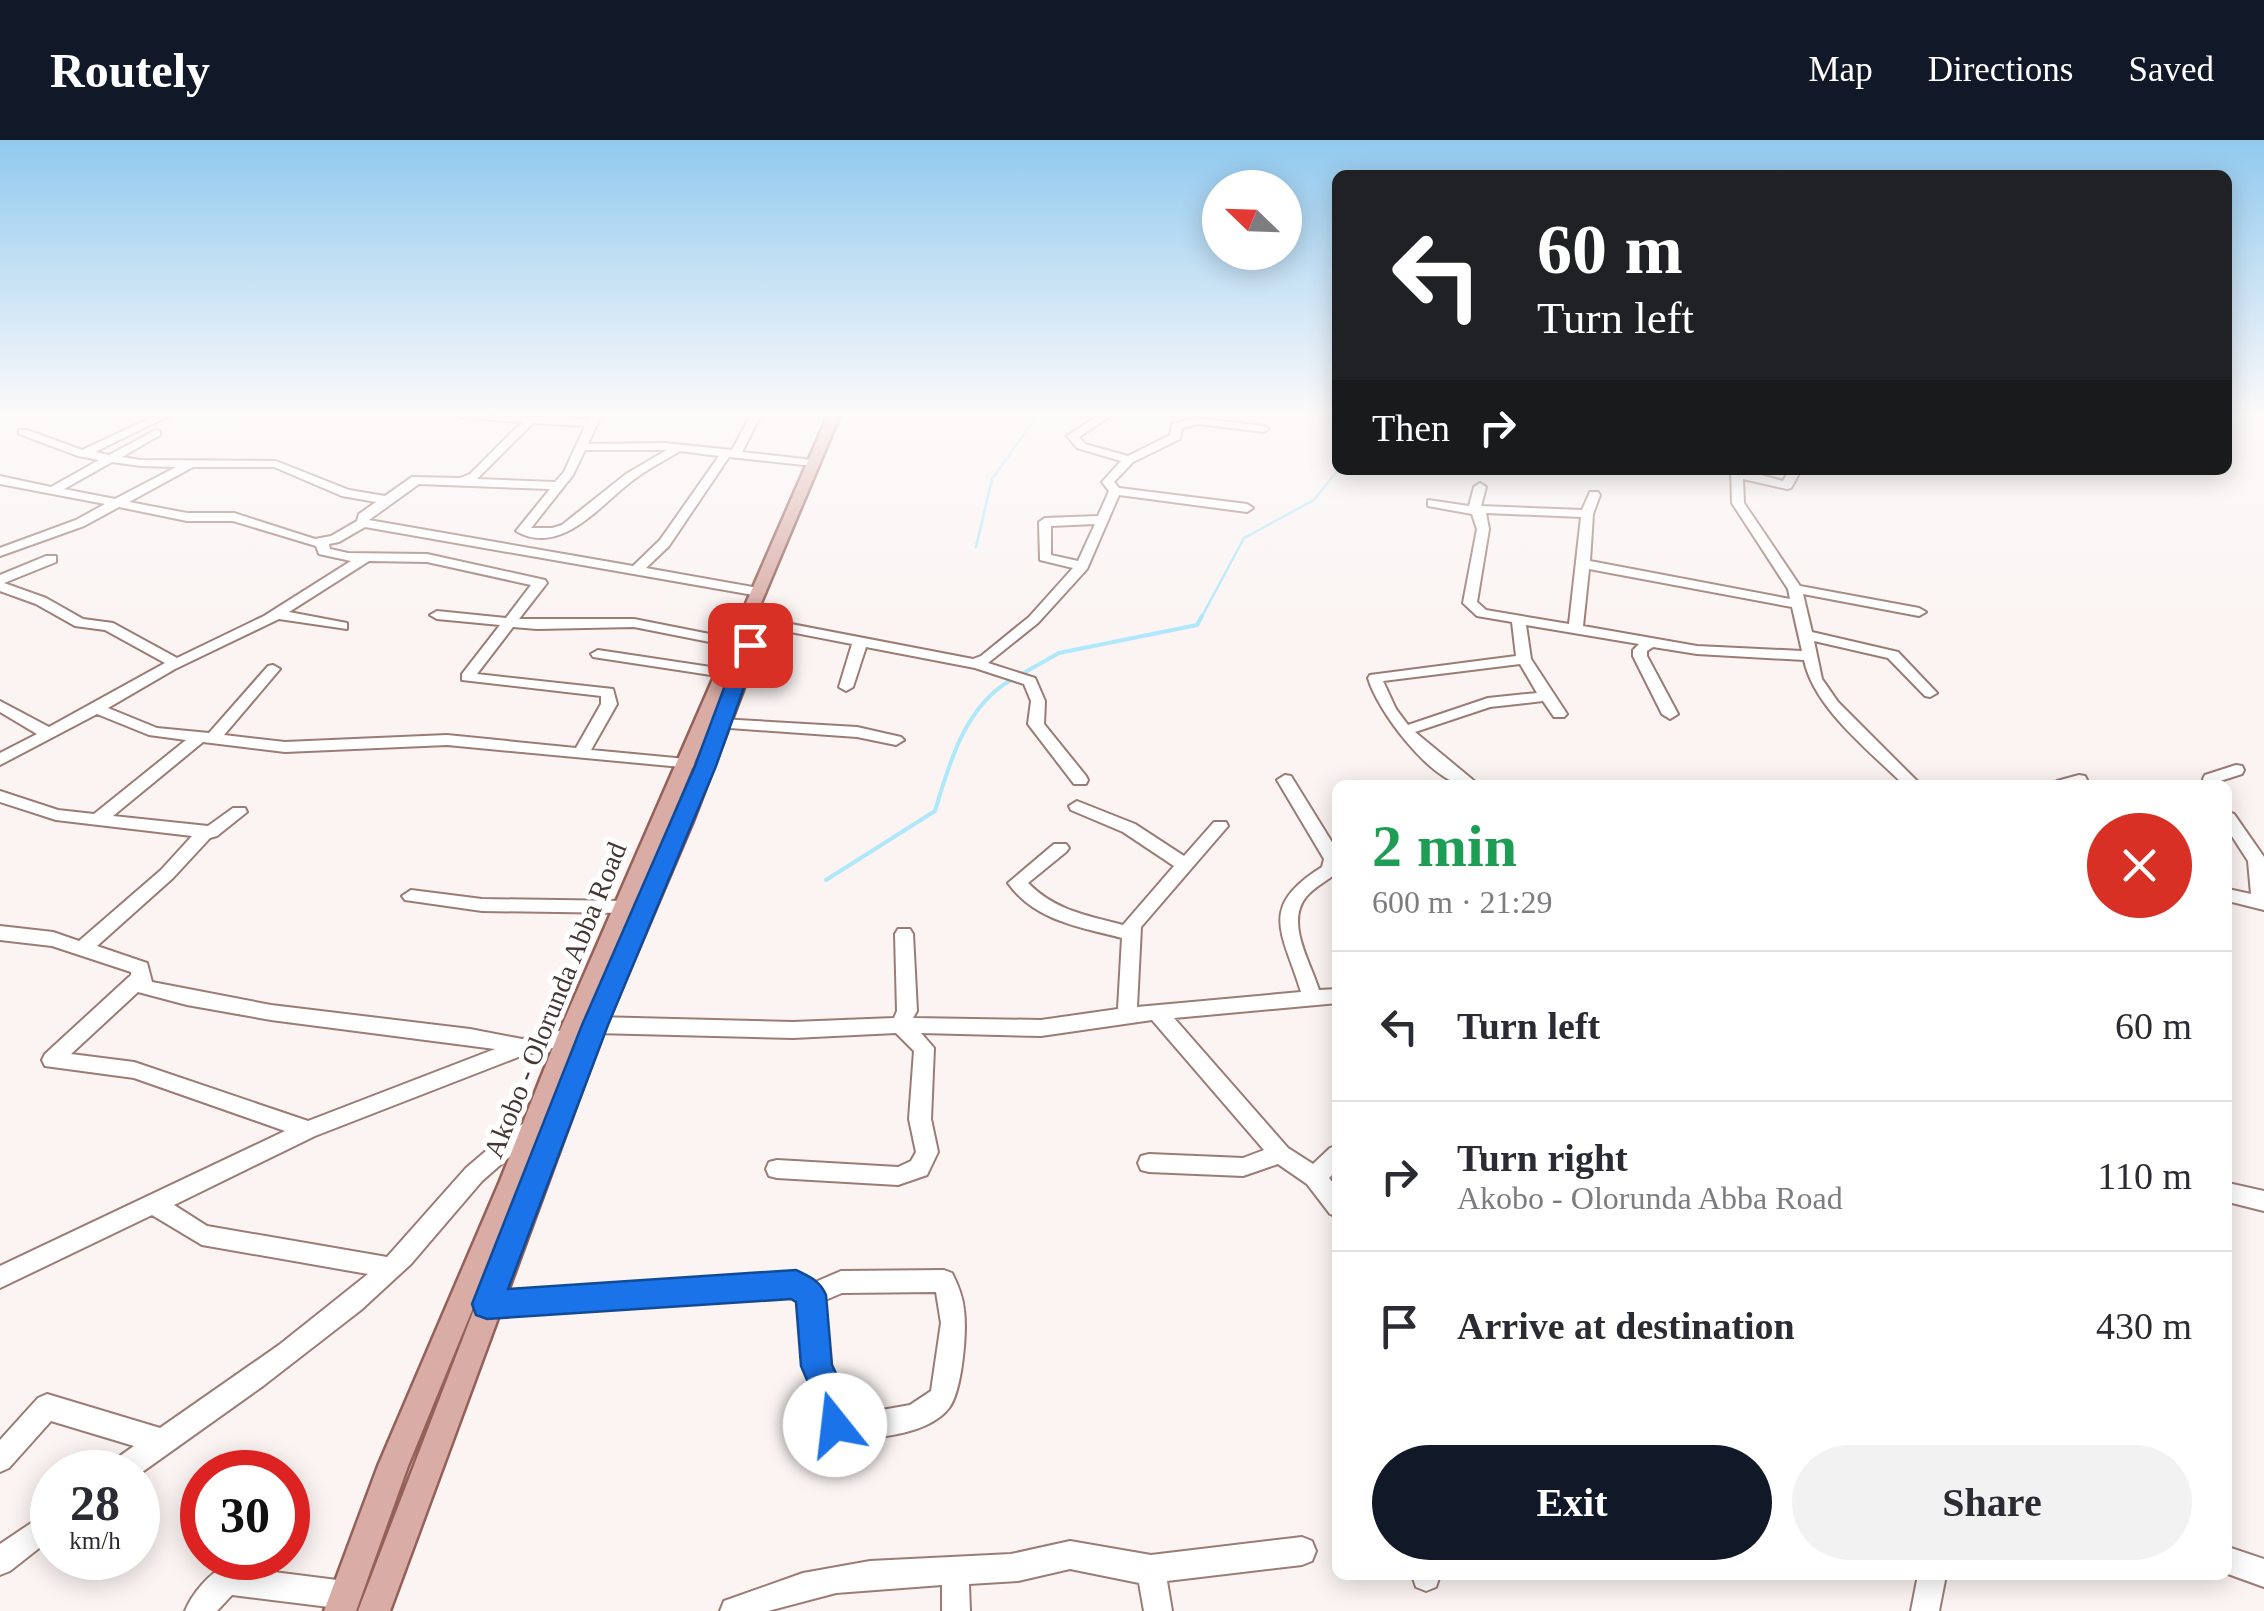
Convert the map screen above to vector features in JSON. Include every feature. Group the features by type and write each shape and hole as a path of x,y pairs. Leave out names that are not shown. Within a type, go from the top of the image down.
{"main road":[{"name":"Akobo - Olorunda Abba Road","path":"374,1611 672,821 686,764 805,484"},
{"name":"Akobo - Olorunda Abba Road","path":"342,1603 537,1126 568,1037 625,907 720,724 817,484"}],"street":[{"path":"20,484 187,517 234,517 322,543 363,524 514,551 568,556 759,592"},
{"path":"54,490 66,484"},
{"path":"0,552 120,504 155,484"},
{"path":"325,484 385,500"},
{"path":"363,524 360,519 410,484"},
{"path":"486,484 558,486"},
{"path":"558,486 522,530 554,533 592,514 620,484"},
{"path":"637,570 664,542 708,484"},
{"path":"1109,484 1115,491 1246,508"},
{"path":"1737,484 1738,502 1797,596 1814,679 1833,705 1908,780"},
{"path":"1480,487 1479,510 1484,529 1470,604 1482,613 1697,650 1808,656"},
{"path":"975,664 988,661 1015,640 1082,566 1115,491"},
{"path":"1576,627 1587,514 1594,495"},
{"path":"1432,503 1520,512 1542,507 1587,514"},
{"path":"1082,566 1045,557 1044,522 1103,520"},
{"path":"514,551 535,534"},
{"path":"0,540 15,546"},
{"path":"322,543 324,551 331,554 427,558 540,583 467,677 608,692 608,704 582,754"},
{"path":"0,760 171,666 278,614 365,558"},
{"path":"0,583 51,559"},
{"path":"1583,564 1694,583 1722,594 1797,596 1919,612"},
{"path":"0,583 80,623 108,626 167,654 174,662 171,666"},
{"path":"278,614 342,626"},
{"path":"437,615 510,619 537,625 634,623 734,644"},
{"path":"1518,619 1524,659 1559,714"},
{"path":"760,622 975,664 1030,680 1038,701 1036,724 1080,780"},
{"path":"1805,635 1893,654 1930,693"},
{"path":"1652,641 1640,650 1640,656 1670,714"},
{"path":"846,687 860,642"},
{"path":"598,654 724,672"},
{"path":"1464,780 1443,766 1407,730 1392,712 1375,678 1524,659"},
{"path":"98,818 207,737 274,669"},
{"path":"1407,730 1488,703 1547,696"},
{"path":"0,706 46,732"},
{"path":"95,708 154,732 310,749 447,740 686,764"},
{"path":"720,724 857,732 896,740"},
{"path":"2210,780 2236,770"},
{"path":"1286,780 1332,857"},
{"path":"0,796 56,815 206,832 219,829 239,812"},
{"path":"1077,806 1130,828 1185,866"},
{"path":"2232,824 2257,860 2262,904 2232,895"},
{"path":"1127,1015 1130,934 1140,915 1220,826"},
{"path":"82,949 206,832"},
{"path":"1060,848 1016,883 1038,904 1061,915 1130,934"},
{"path":"1312,998 1285,924 1294,895 1303,884 1330,870 1332,863"},
{"path":"411,896 482,904 625,907"},
{"path":"0,933 54,939 140,968 146,988 206,1002 316,1019 446,1031 523,1048"},
{"path":"900,1026 907,1011 904,934"},
{"path":"140,978 52,1060 134,1070 308,1130"},
{"path":"595,1025 793,1030 1069,1027 1127,1015 1160,1016 1332,996"},
{"path":"1160,1016 1280,1154 1315,1178 1332,1199"},
{"path":"777,1170 898,1176 919,1168 928,1152 920,1119 924,1048 900,1026"},
{"path":"0,1276 308,1130 523,1048 568,1037"},
{"path":"151,1450 279,1360 392,1268 490,1158 537,1126"},
{"path":"1148,1163 1243,1167 1280,1154"},
{"path":"1315,1178 1332,1160"},
{"path":"2232,1194 2264,1201"},
{"path":"154,1204 202,1235 392,1268"},
{"path":"487,1304 796,1284 811,1295 816,1366 836,1407 835,1425 844,1429 922,1415 934,1407 942,1397 954,1318 953,1299 944,1280 841,1282 811,1295"},
{"path":"0,1459 48,1407 163,1442"},
{"path":"0,1561 30,1538"},
{"path":"734,1611 814,1581 1016,1568 1064,1554 1093,1556 1139,1570 1302,1551"},
{"path":"2232,1562 2264,1573"},
{"path":"1151,1569 1158,1611"},
{"path":"955,1570 956,1611"},
{"path":"198,1611 226,1580 342,1603"},
{"path":"1925,1611 1931,1580"}],"waterway":[{"path":"976,547 991,484"},
{"path":"1201,618 1244,538 1314,500 1327,484"},
{"path":"1020,675 1059,653 1197,625 1202,616"},
{"path":"826,880 935,811 970,720 995,691 1011,680"}],"route":[{"path":"750,645 672,848 595,1025 487,1304 796,1284 811,1295 816,1366 836,1407 835,1425"}]}
